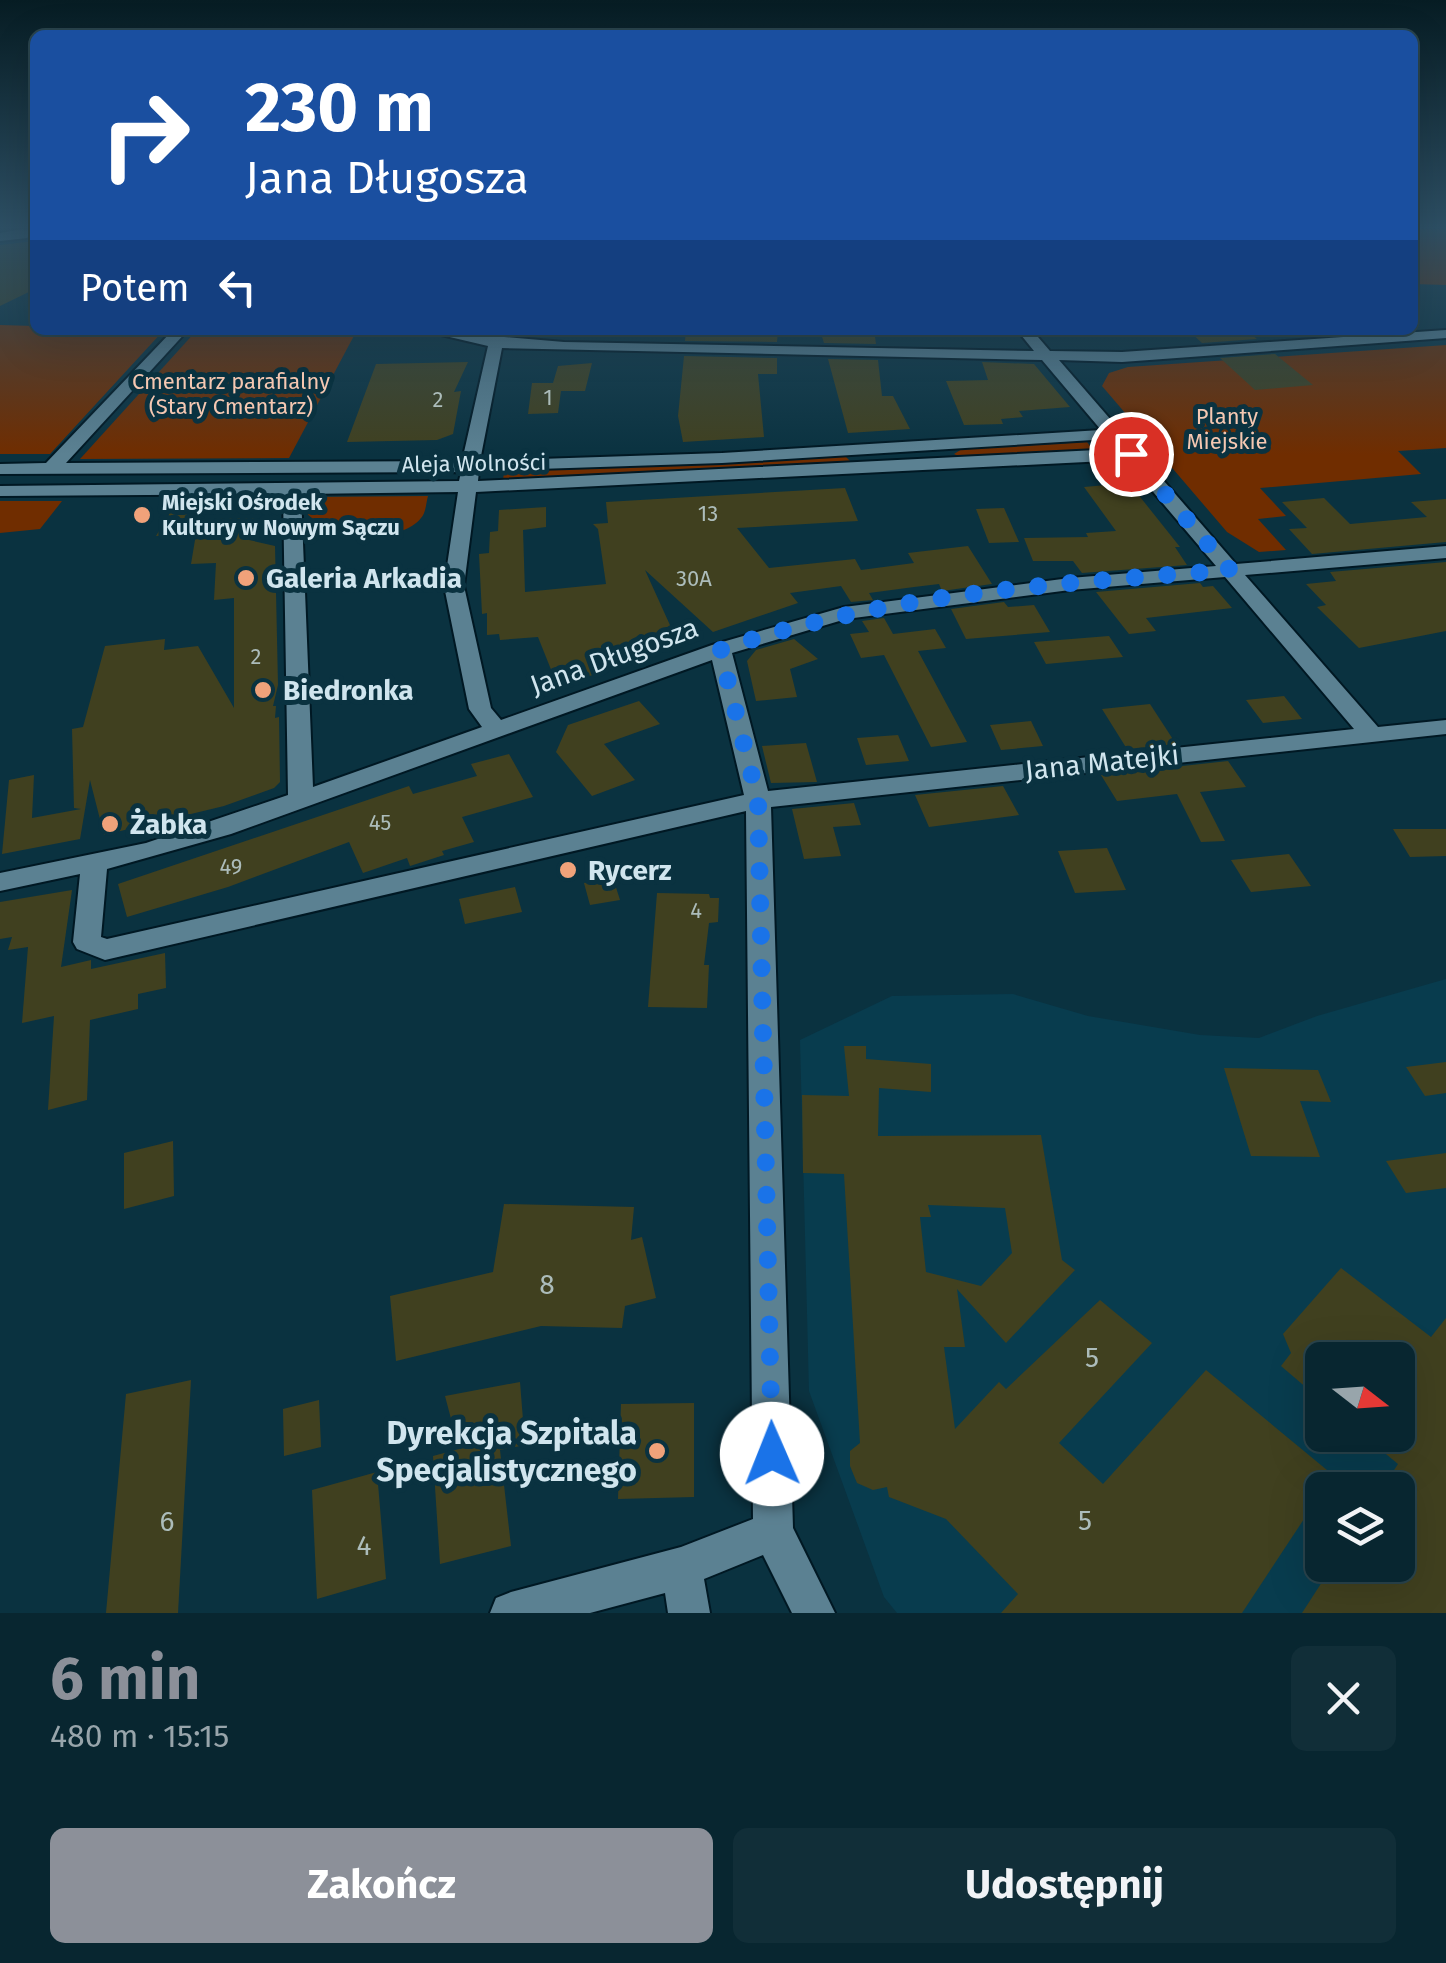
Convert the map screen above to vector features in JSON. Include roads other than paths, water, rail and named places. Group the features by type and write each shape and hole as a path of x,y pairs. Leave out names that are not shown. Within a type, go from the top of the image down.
{"street":[{"path":"454,335 496,343 1122,357 1446,334"},
{"path":"51,469 176,335"},
{"path":"1028,335 1370,733"},
{"path":"496,343 477,419 454,586 480,709 497,731"},
{"path":"1088,402 1080,386 1082,374 1098,363 1122,357"},
{"name":"Aleja Wolności","path":"0,490 292,488 1115,434"},
{"path":"938,446 948,464"},
{"name":"Aleja Wolności","path":"0,469 468,476 948,464 1131,454"},
{"path":"292,488 301,800"},
{"name":"Jana Długosza","path":"0,882 148,851 806,622 888,604 1446,552"},
{"path":"720,650 758,800 773,1530 814,1613"},
{"name":"Jana Matejki","path":"94,864 87,942 105,950 758,800 1446,727"},
{"path":"512,1613 681,1568 773,1530"},
{"path":"681,1568 689,1613"}],"place":[{"name":"Miejski Ośrodek Kultury w Nowym Sączu","path":"142,515"},
{"name":"Galeria Arkadia","path":"246,578"},
{"name":"Biedronka","path":"263,690"},
{"name":"Żabka","path":"110,824"},
{"name":"Rycerz","path":"568,870"},
{"name":"Dyrekcja Szpitala Specjalistycznego","path":"657,1451"}],"park label":[{"name":"Cmentarz parafialny (Stary Cmentarz)","path":"231,394"},
{"name":"Planty Miejskie","path":"1227,428"}]}
